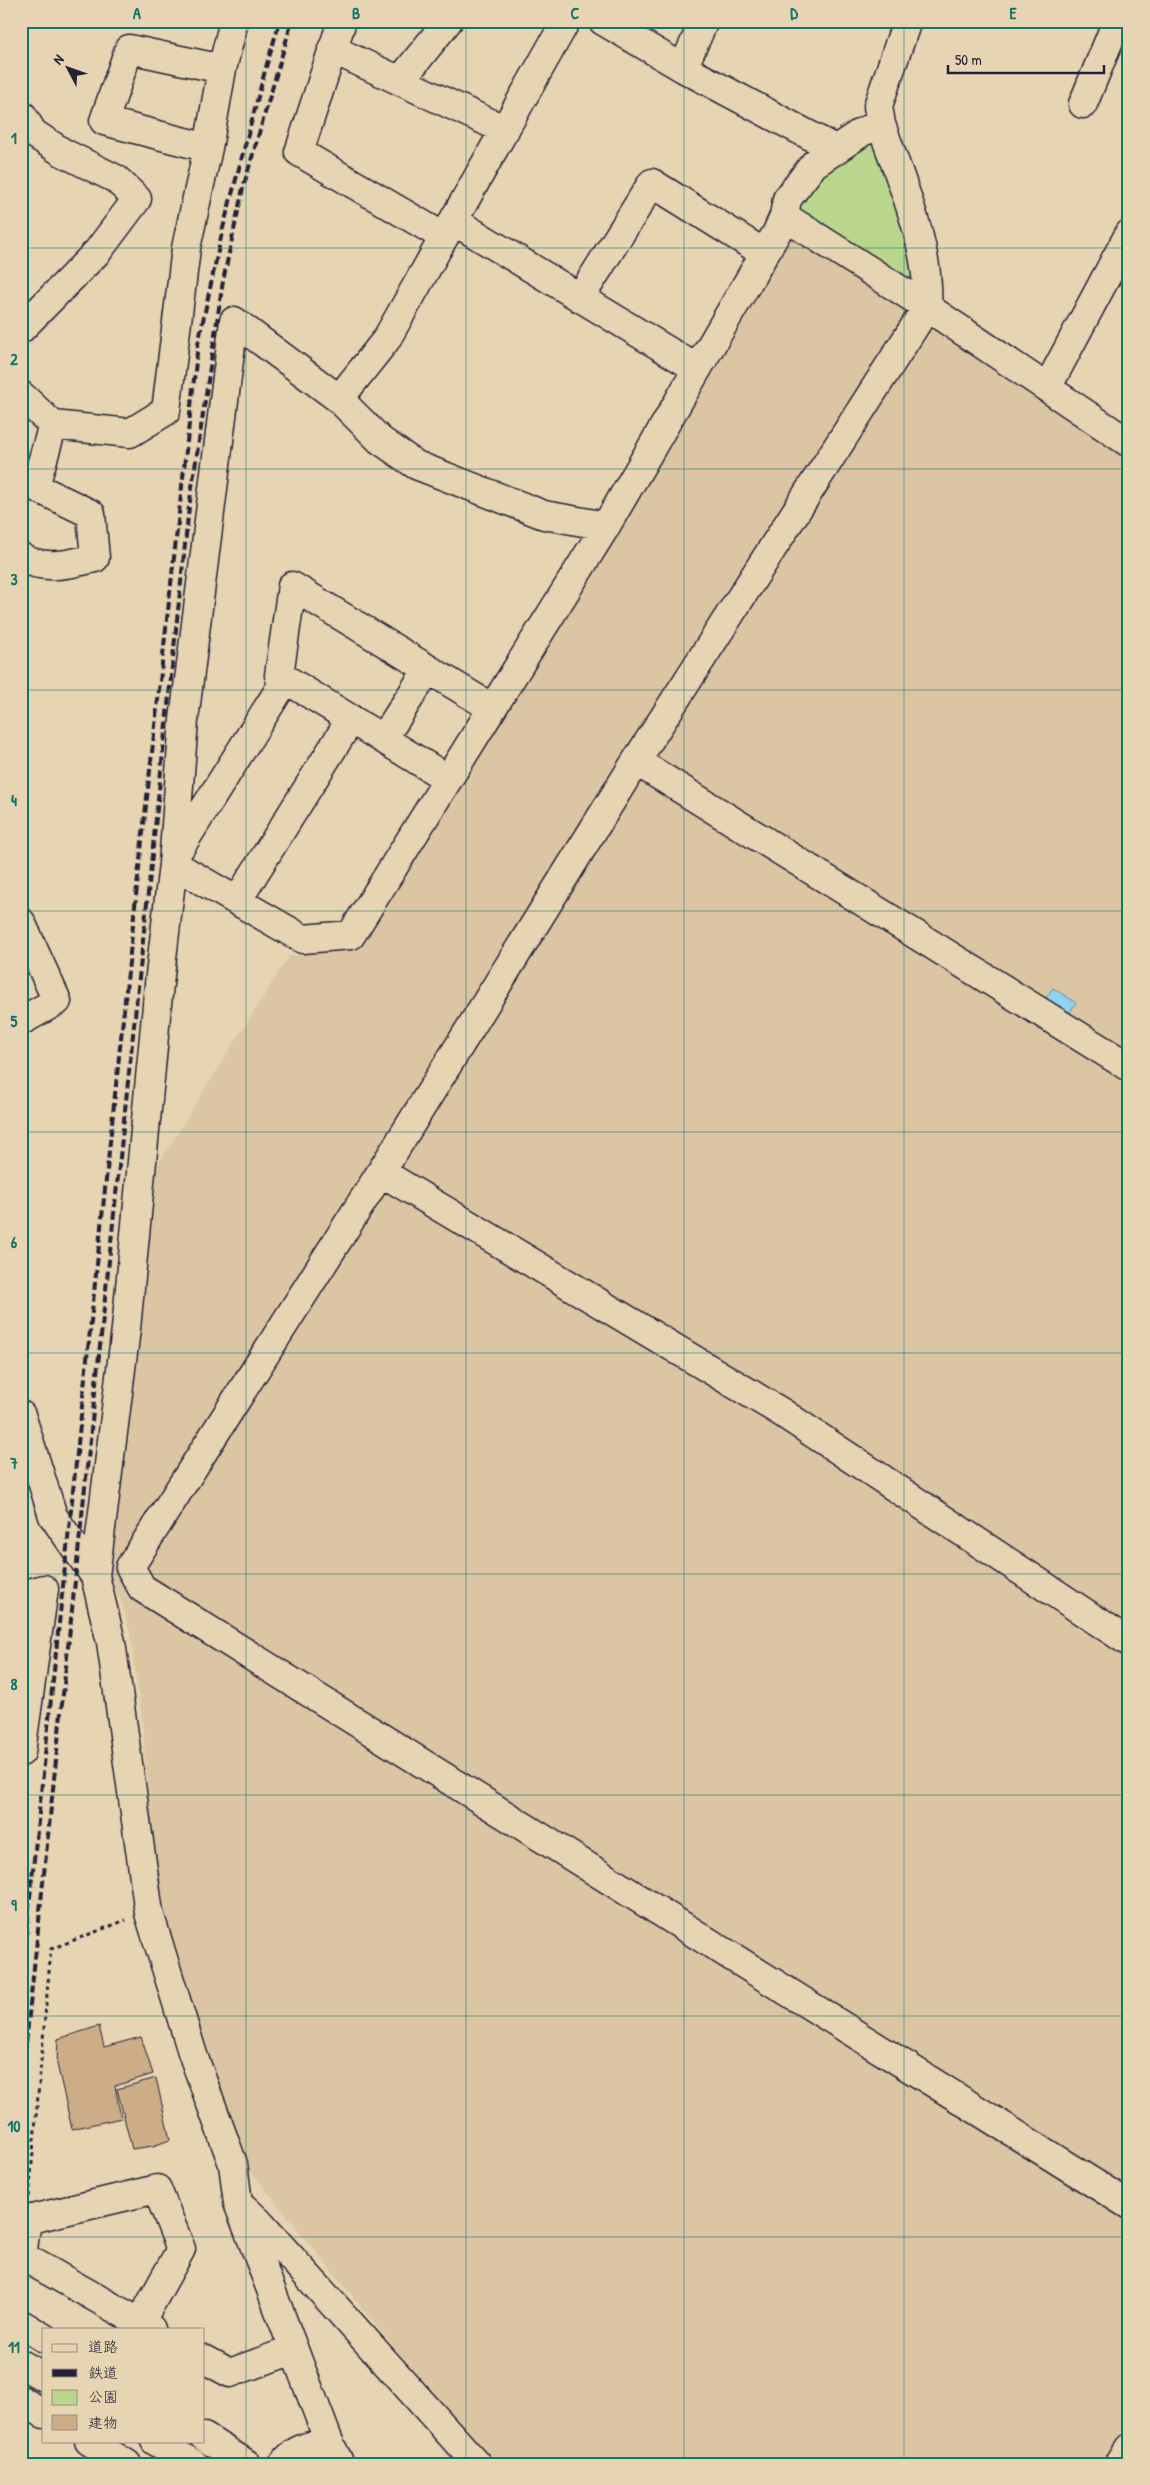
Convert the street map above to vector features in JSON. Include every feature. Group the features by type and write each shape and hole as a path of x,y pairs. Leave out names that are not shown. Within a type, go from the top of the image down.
{"street":[{"path":"21,396 53,425 130,433 166,411 186,248 208,148 222,69 234,21"},
{"path":"342,21 299,152 580,298 696,368"},
{"path":"400,81 448,21"},
{"path":"340,398 386,340 566,21"},
{"path":"604,21 683,68 837,150"},
{"path":"683,68 704,21"},
{"path":"907,21 878,106 881,124 918,236 928,286 927,307 636,761 381,1172 130,1567 142,1588 1129,2205"},
{"path":"1083,104 1117,21"},
{"path":"208,148 104,121 128,49 222,69"},
{"path":"332,49 505,130"},
{"path":"21,328 98,251 137,199 116,179 62,152 33,133 23,116"},
{"path":"174,861 237,901 303,939 351,935 606,526 764,253 784,216 787,199 814,164 862,132 881,124"},
{"path":"580,298 652,183 764,253"},
{"path":"784,216 927,307 1129,443"},
{"path":"1048,388 1129,234"},
{"path":"334,2453 238,2203 233,2164 193,2056 149,1913 111,1642 95,1576 126,1329 159,984 174,861 184,720 234,321 340,398 380,440 416,466 544,515 606,526"},
{"path":"21,557 32,564 70,565 95,558 91,514 28,483 53,425"},
{"path":"448,779 279,675 292,586 492,708"},
{"path":"383,739 428,669"},
{"path":"174,861 286,680"},
{"path":"237,901 351,720"},
{"path":"636,761 1129,1067"},
{"path":"21,922 57,1001 21,1021"},
{"path":"381,1172 781,1412 1129,1642"},
{"path":"21,1415 53,1516 95,1576"},
{"path":"21,1595 44,1590 21,1752"},
{"path":"157,2189 181,2249 146,2326 22,2256 26,2220 157,2189"},
{"path":"238,2203 259,2222 477,2464"},
{"path":"21,2324 42,2337"},
{"path":"205,2360 230,2373 293,2350"},
{"path":"21,2364 42,2376"},
{"path":"21,2400 42,2413"},
{"path":"205,2438 247,2464"},
{"path":"91,2442 127,2464"},
{"path":"157,2442 194,2464"},
{"path":"283,2464 288,2456 305,2446 334,2453"},
{"path":"1119,2464 1129,2448"}],"path":[{"path":"26,2220 51,1950 119,1922 149,1913"}],"shaded area":[{"path":"791,226 1129,454 1129,2464 499,2464 419,2378 247,2167 182,1986 157,1895 143,1728 130,1633 121,1601 101,1561 146,1183 289,956 354,943"}],"green space":[{"path":"868,141 875,144 908,240 912,283 797,218 797,198 818,170"}],"water":[{"path":"1053,988 1076,1003 1067,1016 1044,1001"}],"building":[{"path":"99,2026 104,2047 141,2037 153,2074 115,2086 121,2118 72,2129 57,2064 58,2039"},
{"path":"156,2078 170,2140 153,2146 132,2149 117,2089"}],"railway":[{"path":"21,1982 139,868 198,344 223,228 280,21"},
{"path":"21,2090 189,507 223,281 243,188 292,21"}]}
